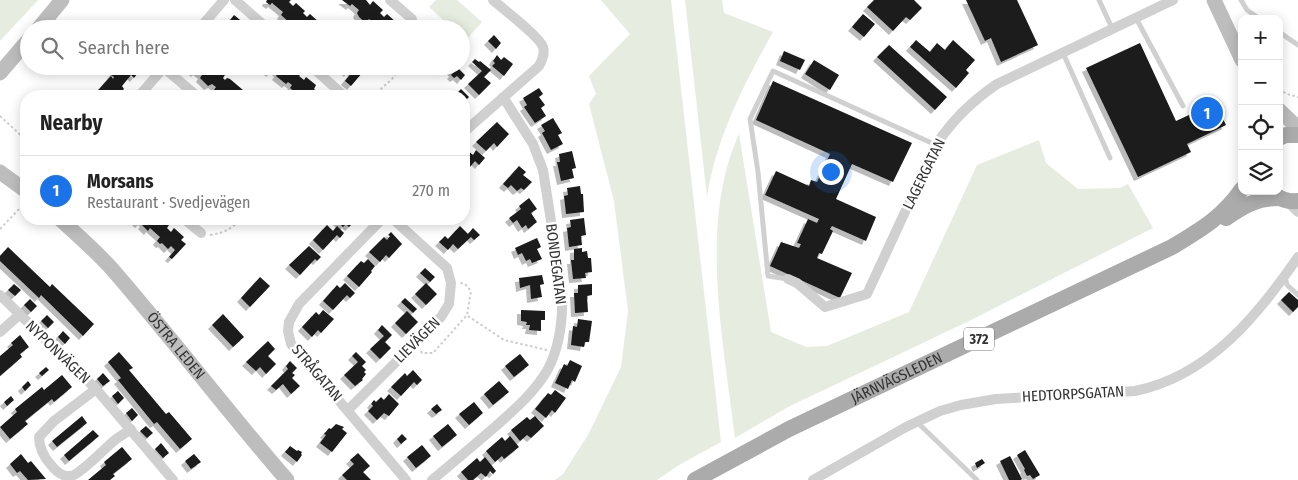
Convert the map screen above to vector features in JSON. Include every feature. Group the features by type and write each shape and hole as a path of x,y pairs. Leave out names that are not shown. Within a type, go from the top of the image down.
{"main road":[{"path":"1283,136 1298,135"},
{"name":"JÄRNVÄGSLEDEN","path":"1208,226 1238,195"},
{"name":"JÄRNVÄGSLEDEN","path":"702,476 804,421 1172,247 1208,226 1225,220 1254,201 1266,198 1286,201"}],"street":[{"path":"45,20 62,0"},
{"path":"207,20 224,0"},
{"path":"235,0 258,20"},
{"path":"390,0 412,19"},
{"path":"470,127 539,66 544,56 543,46 493,0"},
{"name":"LAGERGATAN","path":"788,279 797,283 825,307 867,294 936,144 946,130 974,100 997,84 1173,0"},
{"path":"1214,0 1238,51"},
{"path":"0,73 20,50"},
{"path":"144,90 158,75"},
{"path":"174,75 190,90"},
{"path":"321,75 338,90"},
{"name":"BONDEGATAN","path":"432,480 528,396 548,368 554,351 562,310 562,291 543,170 533,144 503,97"},
{"path":"1283,114 1298,128"},
{"path":"0,172 20,187"},
{"name":"ÖSTRA LEDEN","path":"66,225 110,268 175,343 286,480"},
{"path":"191,225 201,233"},
{"name":"STRÅGATAN","path":"376,225 299,304 289,322 288,331 291,344 406,480"},
{"path":"400,225 447,268 451,283"},
{"name":"HEDTORPSGATAN","path":"813,480 917,422 940,411 961,405 996,399 1136,391 1151,388 1188,370 1228,342 1243,328 1298,257"},
{"name":"LIEVÄGEN","path":"348,410 441,317 449,304 451,283"},
{"name":"NYPONVÄGEN","path":"0,295 96,389 173,480"},
{"name":"NYPONVÄGEN","path":"0,332 20,315"},
{"name":"NYPONVÄGEN","path":"96,389 54,421 39,437 39,444 43,455 51,465 65,476 72,476 131,429"}],"lane":[{"path":"1240,0 1247,10 1254,15"},
{"path":"1102,1 1113,29"},
{"path":"1136,18 1183,106"},
{"path":"1283,35 1298,45"},
{"path":"1063,52 1110,158"},
{"path":"788,279 768,276 758,172 750,119 773,71 936,144"},
{"path":"1285,276 1287,285 1298,295"},
{"path":"917,422 977,480"},
{"path":"967,470 972,480"}],"path":[{"path":"380,90 395,75"},
{"path":"1283,92 1298,97"},
{"path":"0,116 20,134"},
{"path":"0,229 20,208"},
{"path":"201,233 211,235 223,233 235,225"},
{"path":"414,344 422,353 433,353 467,315 471,291 465,284 451,283"},
{"path":"467,315 504,340 554,351"}],"shaded area":[{"path":"0,0 38,0 0,41"},
{"path":"436,0 457,0 482,22 470,36 470,20 443,20 429,7"},
{"path":"601,0 671,0 721,442 679,465 657,480 555,480 563,474 588,435 621,367 628,311 614,201 589,104 596,94 589,76 630,34"},
{"path":"685,0 722,0 724,13 773,32 732,112 717,154 707,197"},
{"path":"739,134 771,332 806,347 827,346 909,312 977,165 1039,140 1046,163 1078,189 1120,188 1128,184 1153,228 969,321 788,407 735,438 721,324 717,245 720,206 727,169"}],"building":[{"path":"267,0 291,0 289,2 293,6 296,3 305,11 303,13 307,17 310,14 317,20 287,20 281,15 283,12 272,3 270,5 266,2"},
{"path":"342,0 366,0 370,5 373,1 383,10 380,13 384,17 387,14 394,20 362,20 357,13 359,10 352,4 350,6"},
{"path":"874,0 914,0 922,8 910,20 906,17 893,31 867,7"},
{"path":"966,0 1017,0 1038,45 1001,62 991,38 985,41"},
{"path":"863,14 875,24 864,37 852,27"},
{"path":"234,15 240,20 230,20"},
{"path":"494,35 501,43 496,49 488,41"},
{"path":"916,40 930,52 937,43 945,50 953,40 975,60 966,70 969,73 956,88 910,47"},
{"path":"1140,43 1176,121 1215,103 1226,125 1187,144 1191,152 1138,177 1086,68"},
{"path":"889,45 947,97 935,110 877,57"},
{"path":"784,51 805,60 800,70 780,61"},
{"path":"497,55 501,60 504,57 513,64 504,76 492,66"},
{"path":"475,59 491,70 484,77 491,83 479,95 468,84 482,71 472,62"},
{"path":"814,60 839,75 830,90 805,74"},
{"path":"111,75 131,75 122,86 123,90 98,90 111,76 113,79 114,77"},
{"path":"202,75 225,75 223,78 225,80 227,78 230,79 243,90 214,90 216,87 212,84 208,86 200,78"},
{"path":"300,75 304,80 306,77 316,85 315,90 292,90 290,88 292,85 288,82 286,84 276,76"},
{"path":"350,75 360,75 351,86 345,81"},
{"path":"451,75 465,75 461,80 457,76 454,78"},
{"path":"773,81 912,143 893,182 852,164 836,199 876,217 866,241 832,226 830,229 833,231 822,254 819,253 817,258 852,273 840,298 770,266 781,242 799,248 801,244 797,243 808,219 817,223 819,219 765,195 776,171 809,186 811,180 817,182 830,154 756,120"},
{"path":"539,88 543,94 539,97 545,105 541,108 546,116 535,123 524,107 527,105 523,98"},
{"path":"553,118 562,133 558,135 563,144 551,150 542,133 545,131 541,125"},
{"path":"497,122 509,134 497,147 494,143 486,151 476,142"},
{"path":"476,150 485,158 479,165 475,161 470,167 470,152 473,155"},
{"path":"572,151 576,168 572,169 574,178 561,181 557,162 560,162 559,154"},
{"path":"519,166 526,172 523,175 532,182 524,190 521,188 517,191 511,185 508,188 503,184"},
{"path":"580,186 581,194 583,194 584,212 566,214 564,196 568,195 567,188"},
{"path":"529,198 537,209 531,213 537,222 528,229 526,225 522,228 517,220 513,223 509,218 521,209 519,206"},
{"path":"584,218 586,235 581,236 582,245 569,247 567,228 571,227 570,220"},
{"path":"142,225 169,225 167,228 171,232 174,228 184,237 181,240 186,244 172,259 169,257 175,250 171,246 168,249 162,243 160,244 157,241 160,237 150,228 148,231"},
{"path":"327,225 333,231 337,226 344,233 340,238 337,235 323,250 313,240"},
{"path":"460,226 468,234 473,228 480,235 474,240 471,237 458,249 453,244 448,250 439,242 445,236 448,239"},
{"path":"391,232 402,244 389,258 386,255 380,262 369,252 384,237 387,240"},
{"path":"537,238 541,247 537,249 542,259 532,263 530,259 526,261 522,253 518,255 515,248"},
{"path":"309,246 321,257 317,261 315,259 300,275 289,265"},
{"path":"8,247 50,287 52,284 94,324 83,336 41,295 39,298 0,261 0,256"},
{"path":"582,248 582,252 587,251 588,258 591,258 592,272 585,273 586,278 573,279 571,260 574,260 574,249"},
{"path":"368,259 375,266 359,287 347,276 361,261 364,263"},
{"path":"425,268 435,277 430,282 420,273"},
{"path":"542,275 544,284 540,285 542,297 531,299 530,285 520,288 519,278"},
{"path":"260,277 270,286 250,307 241,298"},
{"path":"345,283 355,293 350,298 347,295 333,310 323,301 337,285 340,288"},
{"path":"426,283 437,294 426,305 415,294"},
{"path":"14,284 21,290 15,296 8,290"},
{"path":"592,284 592,295 587,296 588,312 575,313 574,293 578,293 578,285"},
{"path":"1289,292 1298,300 1298,307 1293,312 1281,300"},
{"path":"405,298 417,309 413,313 401,302"},
{"path":"30,299 37,306 31,312 24,305"},
{"path":"323,310 334,319 321,333 318,330 312,337 302,327 316,312 319,315"},
{"path":"521,310 545,311 545,320 541,320 541,331 529,330 530,325 526,325 527,322 521,321"},
{"path":"407,311 418,322 406,334 395,323"},
{"path":"223,314 244,337 233,347 212,325"},
{"path":"47,315 54,322 48,328 41,321"},
{"path":"578,319 592,321 589,342 585,342 584,347 571,345 573,326 577,327"},
{"path":"382,325 392,335 385,342 391,348 380,359 370,349 384,336 378,330"},
{"path":"63,331 70,338 65,344 58,337"},
{"path":"20,335 29,347 20,354 22,357 0,376 0,356 13,345 11,343"},
{"path":"268,341 275,349 268,356 276,364 266,374 260,367 256,371 246,362"},
{"path":"119,352 133,368 129,370 166,414 169,412 192,439 180,449 157,422 154,424 118,380 121,378 108,362"},
{"path":"356,352 366,362 362,366 366,370 364,372 366,374 363,380 355,386 344,375 358,362 352,356"},
{"path":"520,354 529,365 514,377 505,366"},
{"path":"570,360 582,366 575,382 572,380 568,389 555,383 564,364 567,366"},
{"path":"290,361 297,368 292,373 295,375 292,378 300,386 291,394 283,384 276,390 271,386 288,369 286,366"},
{"path":"46,367 49,370 42,376 39,373"},
{"path":"413,370 422,380 417,385 414,382 401,396 391,387 405,373 407,376"},
{"path":"103,373 110,381 103,386 97,379"},
{"path":"62,375 72,387 54,402 52,399 25,421 28,424 10,439 0,427 17,412 15,409 42,387 44,390"},
{"path":"28,381 31,385 25,391 22,387"},
{"path":"499,381 509,392 493,405 484,394"},
{"path":"555,390 566,398 555,413 552,410 546,418 535,409 548,393 551,395"},
{"path":"118,391 124,398 118,404 112,396"},
{"path":"389,394 399,404 389,416 384,413 377,420 368,411 373,406 371,404 374,400 376,402 381,397 384,400"},
{"path":"11,396 14,400 7,406 4,402"},
{"path":"474,402 483,413 469,425 459,414"},
{"path":"437,404 442,410 436,414 431,409"},
{"path":"132,408 138,415 132,421 126,413"},
{"path":"82,416 87,423 57,447 52,441"},
{"path":"535,416 544,426 531,438 527,435 520,441 511,430 527,417 530,420"},
{"path":"336,424 344,427 342,429 347,433 332,452 320,443 329,428 331,429"},
{"path":"448,424 457,435 442,447 433,436"},
{"path":"146,426 153,433 147,438 140,431"},
{"path":"93,430 99,436 69,461 64,455"},
{"path":"402,434 407,439 401,444 397,439"},
{"path":"510,436 519,447 504,459 502,456 495,462 486,451 502,437 505,441"},
{"path":"161,443 169,453 163,458 155,449"},
{"path":"422,445 431,456 416,468 407,457"},
{"path":"290,446 302,452 297,462 285,452"},
{"path":"122,447 132,459 113,474 115,476 110,480 88,480 106,465 104,462"},
{"path":"1025,450 1040,475 1033,479 1030,475 1027,476 1017,455"},
{"path":"358,453 370,466 363,472 371,480 347,480 342,475 354,464 350,460"},
{"path":"21,454 28,463 31,461 46,479 28,480 20,471 17,473 10,464"},
{"path":"194,454 201,462 191,469 185,461"},
{"path":"1010,456 1021,480 1009,480 1000,461"},
{"path":"485,457 496,471 493,474 490,471 486,477 481,473 473,480 468,480 461,472 477,458 480,462"},
{"path":"982,459 985,463 977,468 975,463"}],"place":[{"name":"Morsans","path":"1207,113"}]}
